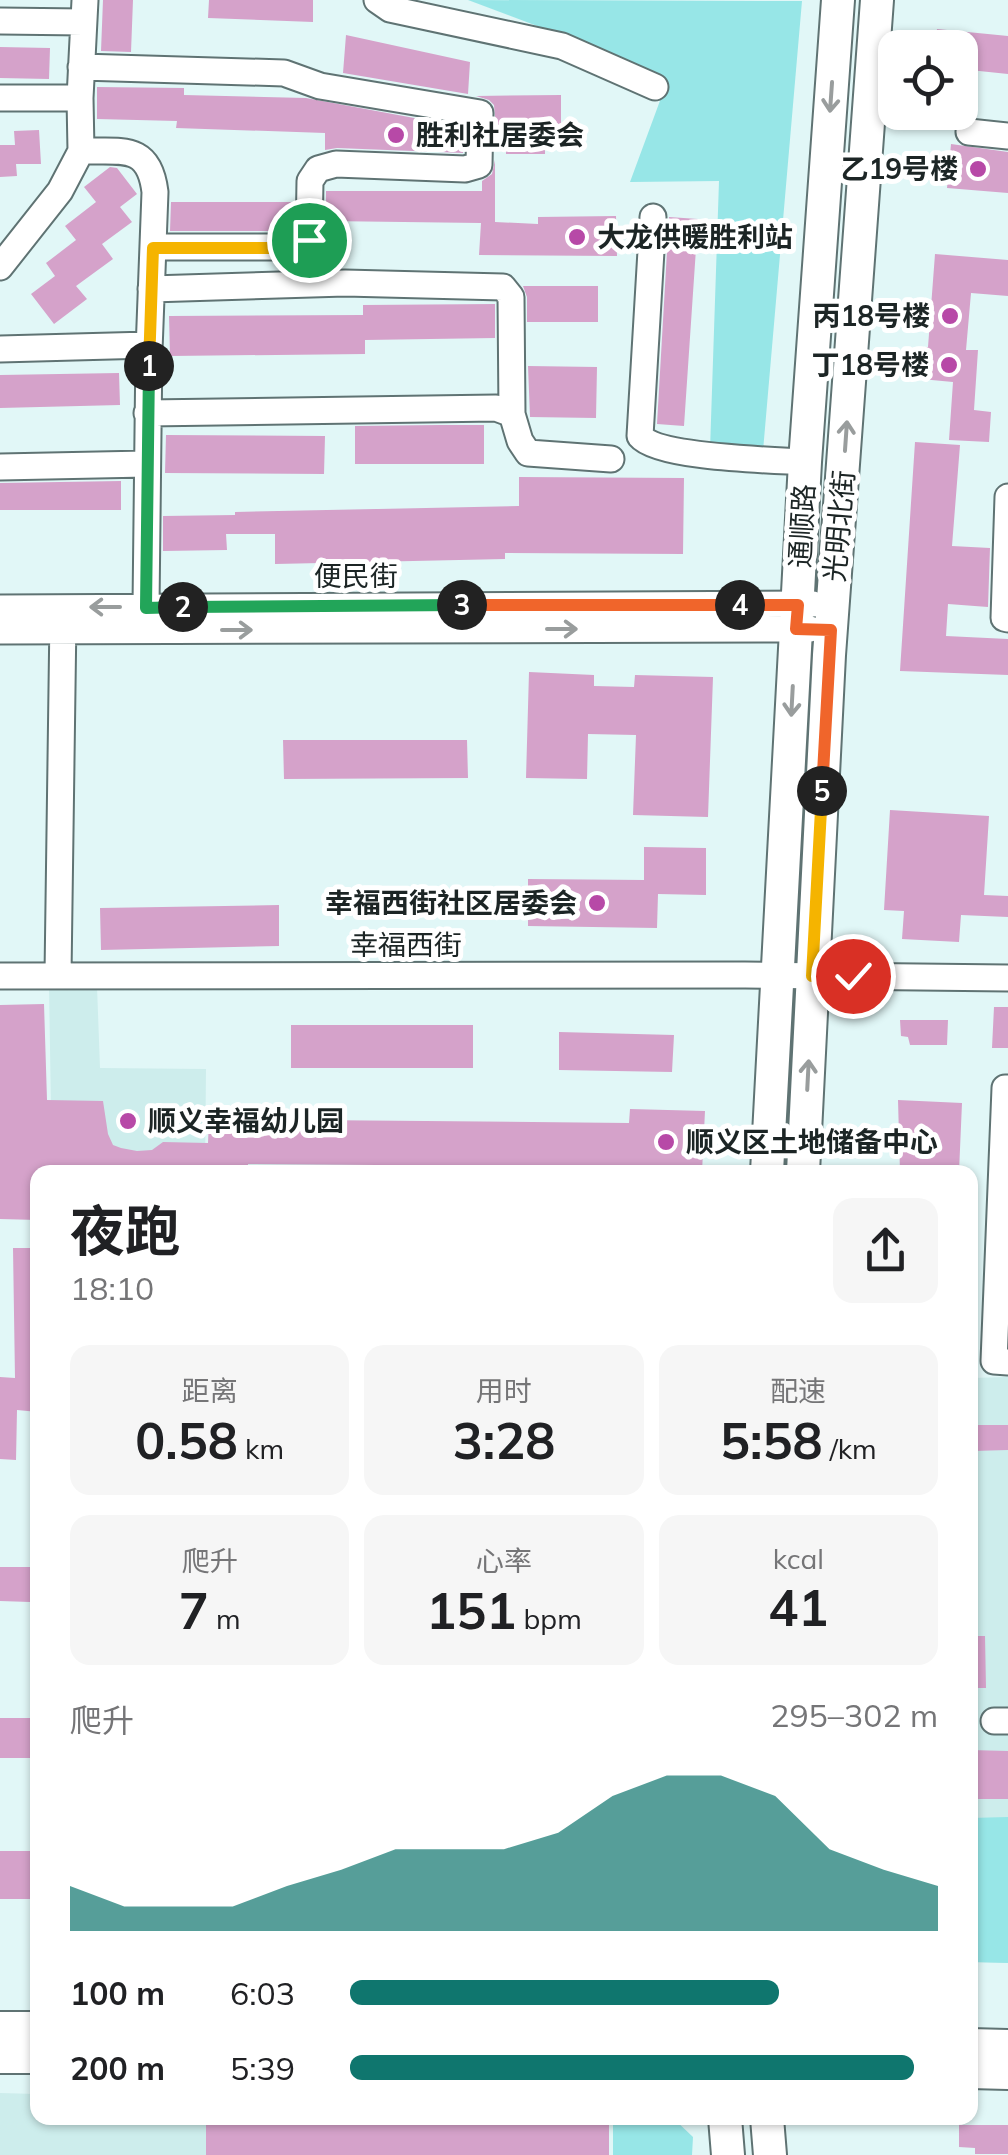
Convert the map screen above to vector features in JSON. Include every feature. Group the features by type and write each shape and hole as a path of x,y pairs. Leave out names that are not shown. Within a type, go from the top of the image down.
{"main road":[{"name":"通顺路","path":"767,1165 805,462 838,0"},
{"name":"光明北街","path":"803,1165 832,617 877,0"},
{"path":"0,2028 30,2028"},
{"path":"978,2045 1008,2046"},
{"path":"0,2056 30,2057"},
{"path":"978,2072 1008,2073"},
{"path":"726,2125 728,2155"},
{"path":"768,2125 770,2155"}],"street":[{"path":"377,0 390,10 562,46 655,86"},
{"path":"0,21 84,11 81,150 60,191 0,267"},
{"path":"82,67 284,73 320,86 480,113 480,166 336,164 318,169 310,182 309,240 304,248 153,248"},
{"path":"3,101 80,98"},
{"path":"969,132 1008,136"},
{"path":"81,150 128,152 145,159 155,192 147,413 146,608"},
{"path":"653,217 640,436 649,446 705,456 805,462"},
{"path":"151,289 345,283 504,287 511,297 512,414 520,441 528,453 611,459"},
{"path":"0,349 149,346 149,351"},
{"path":"147,413 496,408 512,414"},
{"path":"0,466 146,464"},
{"path":"1008,498 1004,618 1008,618"},
{"name":"便民街","path":"0,608 63,619 832,617"},
{"name":"便民街","path":"0,631 146,608 797,617"},
{"path":"58,975 63,619"},
{"name":"幸福西街","path":"0,976 1008,978"},
{"path":"1008,1088 994,1361 1008,1362"}],"shaded area":[{"path":"468,0 802,1 763,451 710,450 719,181 630,182 661,98 585,44"},
{"name":"顺义幸福幼儿园","path":"49,985 97,986 100,1068 206,1069 205,1165 52,1165"},
{"path":"1008,1377 1008,1963 978,1962 978,1378"},
{"path":"1008,1817 1008,1963 978,1962 978,1818"},
{"path":"0,2093 30,2094 30,2125 206,2125 206,2155 0,2155"},
{"path":"613,2125 680,2125 693,2137 692,2155 613,2155"}],"building":[{"path":"103,0 133,0 131,52 101,51"},
{"path":"209,0 313,0 313,22 208,18"},
{"path":"978,33 1008,36 1008,74 978,71"},
{"path":"346,35 470,62 468,94 343,73"},
{"path":"0,47 50,48 49,79 0,78"},
{"path":"97,87 184,88 184,95 306,98 463,127 463,153 325,150 325,133 176,128 177,121 97,119"},
{"path":"561,95 561,132 545,132 545,154 506,154 506,130 496,130 494,105 476,96"},
{"path":"39,130 41,164 16,164 17,176 0,177 0,145 15,145 14,131"},
{"name":"乙19号楼","path":"951,144 1008,152 1008,193 947,188"},
{"path":"495,160 495,222 538,224 538,217 616,216 617,256 479,255 481,223 326,221 326,191 482,191 482,181 492,174"},
{"path":"110,167 117,168 137,194 120,207 132,222 102,244 113,259 76,286 87,299 54,324 31,294 55,276 46,263 76,240 65,226 96,202 84,187"},
{"path":"171,202 293,202 293,231 170,231"},
{"path":"669,217 698,219 684,426 657,424"},
{"path":"935,254 1008,260 1008,296 971,293 966,350 978,350 974,410 991,412 989,442 949,440 953,382 921,379 923,347 928,347"},
{"path":"523,286 598,286 598,322 527,322"},
{"path":"495,304 495,338 365,340 365,354 170,356 169,316 363,315 363,305"},
{"path":"528,366 597,367 596,418 530,417"},
{"path":"119,373 120,405 0,408 0,375"},
{"path":"484,425 484,464 355,464 355,426"},
{"path":"166,435 325,436 324,474 165,473"},
{"path":"915,442 960,445 952,546 990,548 988,607 948,604 946,636 1008,639 1008,675 900,671"},
{"path":"519,477 684,478 683,554 505,553 505,559 275,564 275,534 226,534 227,550 163,551 163,516 519,506"},
{"path":"121,481 121,510 0,510 0,483"},
{"path":"529,672 594,675 594,686 634,687 635,675 713,677 708,817 633,815 636,735 588,734 587,779 526,778"},
{"path":"283,740 467,740 468,778 284,779"},
{"path":"890,810 989,816 984,895 1008,896 1008,917 961,915 959,942 902,939 904,911 884,910"},
{"path":"644,847 706,848 706,895 658,894 657,928 528,926 528,879 644,880"},
{"path":"279,905 279,946 101,950 100,908"},
{"path":"44,1004 47,1100 103,1101 108,1134 113,1145 121,1148 137,1151 152,1150 163,1142 208,1143 209,1119 629,1123 630,1109 705,1111 702,1165 30,1165 30,1220 0,1219 0,1005"},
{"path":"994,1007 1008,1007 1008,1048 992,1048"},
{"path":"900,1020 948,1020 947,1045 910,1045 908,1037 901,1036"},
{"path":"291,1025 473,1025 473,1068 291,1068"},
{"path":"559,1032 674,1035 672,1072 559,1070"},
{"path":"898,1100 962,1103 959,1165 900,1165"},
{"path":"13,1248 30,1248 30,1411 17,1410 16,1460 0,1459 0,1377 15,1378"},
{"path":"978,1425 1008,1425 1008,1450 978,1451"},
{"path":"0,1567 30,1567 30,1602 0,1601"},
{"path":"978,1636 985,1636 986,1688 978,1688"},
{"path":"0,1718 30,1718 30,1758 0,1758"},
{"path":"978,1750 1008,1751 1008,1799 978,1799"},
{"path":"0,1851 30,1851 30,1899 0,1899"},
{"path":"206,2125 609,2125 609,2155 206,2155"},
{"path":"959,2125 1008,2125 1008,2154 975,2154 975,2148 959,2147"}],"place":[{"name":"胜利社居委会","path":"396,135"},
{"name":"乙19号楼","path":"978,169"},
{"name":"大龙供暖胜利站","path":"577,237"},
{"name":"丙18号楼","path":"950,316"},
{"name":"丁18号楼","path":"949,365"},
{"name":"幸福西街社区居委会","path":"597,903"},
{"name":"顺义幸福幼儿园","path":"128,1121"},
{"name":"顺义区土地储备中心","path":"666,1142"}],"route":[{"path":"309,240 304,248 153,248 146,608 798,605 796,629 831,630 812,976 853,976"}]}
